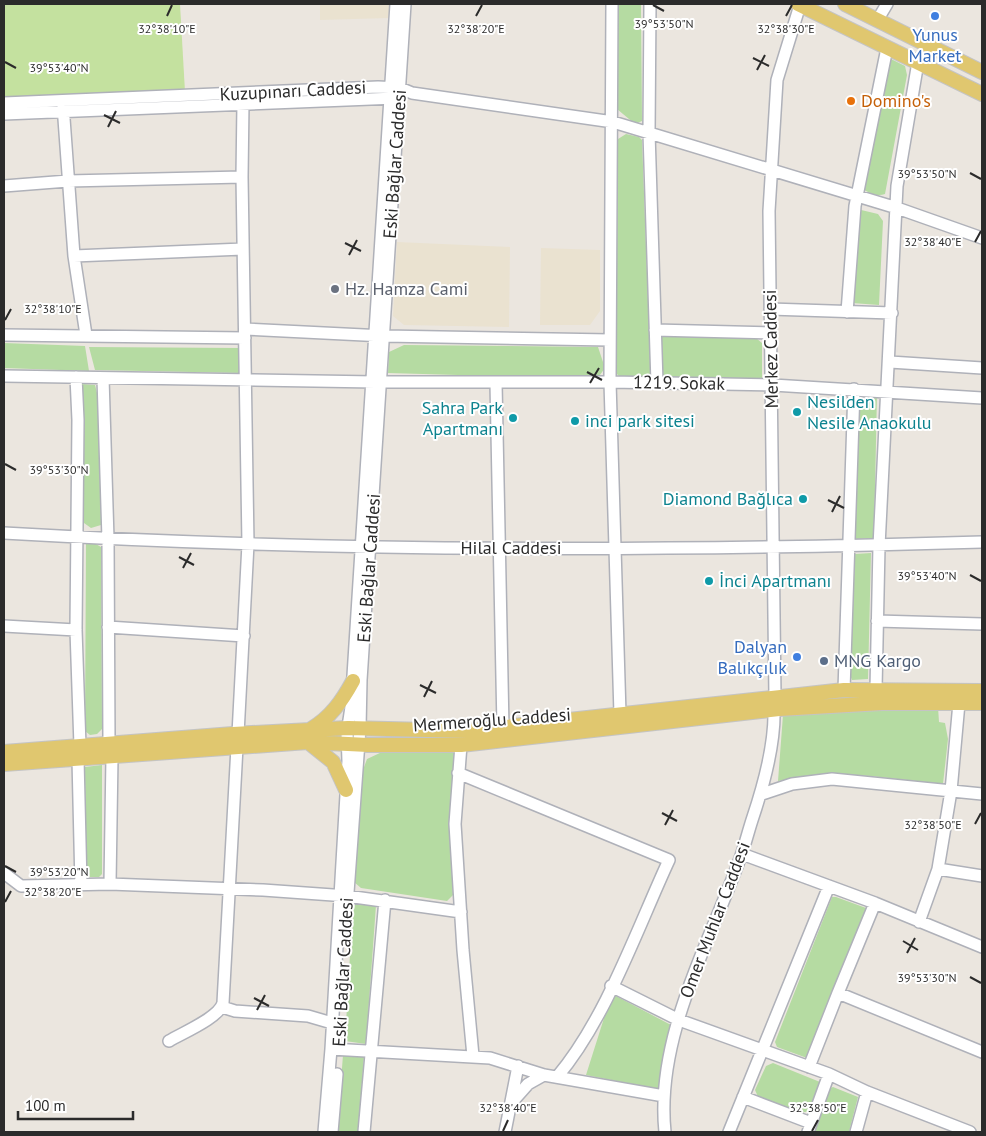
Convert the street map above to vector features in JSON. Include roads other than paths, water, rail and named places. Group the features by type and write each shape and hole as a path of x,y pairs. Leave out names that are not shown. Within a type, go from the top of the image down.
{"main road":[{"path":"799,4 982,94"},
{"path":"845,4 982,72"},
{"path":"346,790 333,762 308,736 342,702 353,682"},
{"name":"Mermeroğlu Caddesi","path":"308,736 353,745 461,745 775,703 844,690 982,691"},
{"name":"Mermeroğlu Caddesi","path":"4,752 111,750 308,736 354,728 432,731 503,728 620,714 775,703 982,704"},
{"name":"Mermeroğlu Caddesi","path":"4,764 79,752"}],"street":[{"path":"395,92 396,4"},
{"name":"Eski Bağlar Caddesi","path":"332,1132 343,895 354,728 361,680 366,548 376,382 395,92 405,4"},
{"path":"612,4 613,122 610,382 620,714"},
{"path":"650,4 649,133 656,383"},
{"name":"Merkez Caddesi","path":"775,703 773,385 770,333 772,171 777,80 799,4"},
{"path":"878,19 887,4"},
{"path":"847,312 856,196 887,48"},
{"path":"876,689 885,391 890,362 897,186 918,62"},
{"name":"Kuzupınarı Caddesi","path":"4,103 63,106 243,103 395,92"},
{"name":"Kuzupınarı Caddesi","path":"4,114 63,106 395,92 412,93 613,122 897,208 982,238"},
{"path":"169,1041 209,1018 222,1007 225,988 248,544 242,177 243,103"},
{"path":"63,106 74,256 86,336"},
{"path":"4,186 68,181 242,177"},
{"path":"74,256 243,249"},
{"path":"770,309 892,313"},
{"path":"655,330 770,333"},
{"path":"4,335 380,335 610,340"},
{"path":"890,362 982,368"},
{"name":"1219. Sokak","path":"4,376 376,382 610,382 773,385 982,398"},
{"path":"76,377 76,630 81,886"},
{"path":"103,378 108,539 111,750 110,884"},
{"path":"496,383 501,548 503,728"},
{"path":"844,690 854,389"},
{"name":"Hilal Caddesi","path":"4,532 108,539 366,548 773,548 982,542"},
{"path":"354,728 353,682 366,548"},
{"path":"877,622 982,624"},
{"path":"4,626 76,630"},
{"path":"108,627 244,636"},
{"name":"Omer Muhlar Caddesi","path":"665,1132 664,1096 679,1020 707,937 742,854 762,794 773,732 775,703"},
{"path":"919,922 938,869 951,791 959,703"},
{"name":"Eski Bağlar Caddesi","path":"324,1132 335,1050 332,1023 343,895 346,790 353,745"},
{"path":"461,745 455,824 474,1056"},
{"path":"458,773 668,860 611,986 576,1054 557,1077"},
{"path":"762,794 792,784 832,779 982,794"},
{"path":"742,854 875,903 982,947"},
{"path":"938,869 982,876"},
{"path":"4,873 14,883 29,887 110,884 343,895 461,912"},
{"path":"729,1132 764,1050 829,886"},
{"path":"364,1132 385,900"},
{"path":"809,1067 875,903"},
{"path":"611,986 679,1020 829,1074 867,1092 970,1132"},
{"path":"838,993 982,1052"},
{"path":"222,1007 235,1011 308,1016 332,1023"},
{"path":"335,1050 474,1056 500,1060 544,1075 664,1096"},
{"path":"505,1132 518,1066"},
{"path":"743,1097 809,1128 829,1074"},
{"path":"511,1103 528,1084 544,1075"},
{"path":"856,1132 867,1092"}],"place":[{"name":"Yunus Market","path":"935,16"},
{"name":"Domino's","path":"851,101"},
{"name":"Hz. Hamza Cami","path":"335,289"},
{"name":"Nesilden Nesile Anaokulu","path":"797,412"},
{"name":"Sahra Park Apartmanı","path":"513,418"},
{"name":"inci park sitesi","path":"575,421"},
{"name":"Diamond Bağlıca","path":"803,499"},
{"name":"İnci Apartmanı","path":"709,581"},
{"name":"Dalyan Balıkçılık","path":"797,657"},
{"name":"MNG Kargo","path":"824,661"}]}
